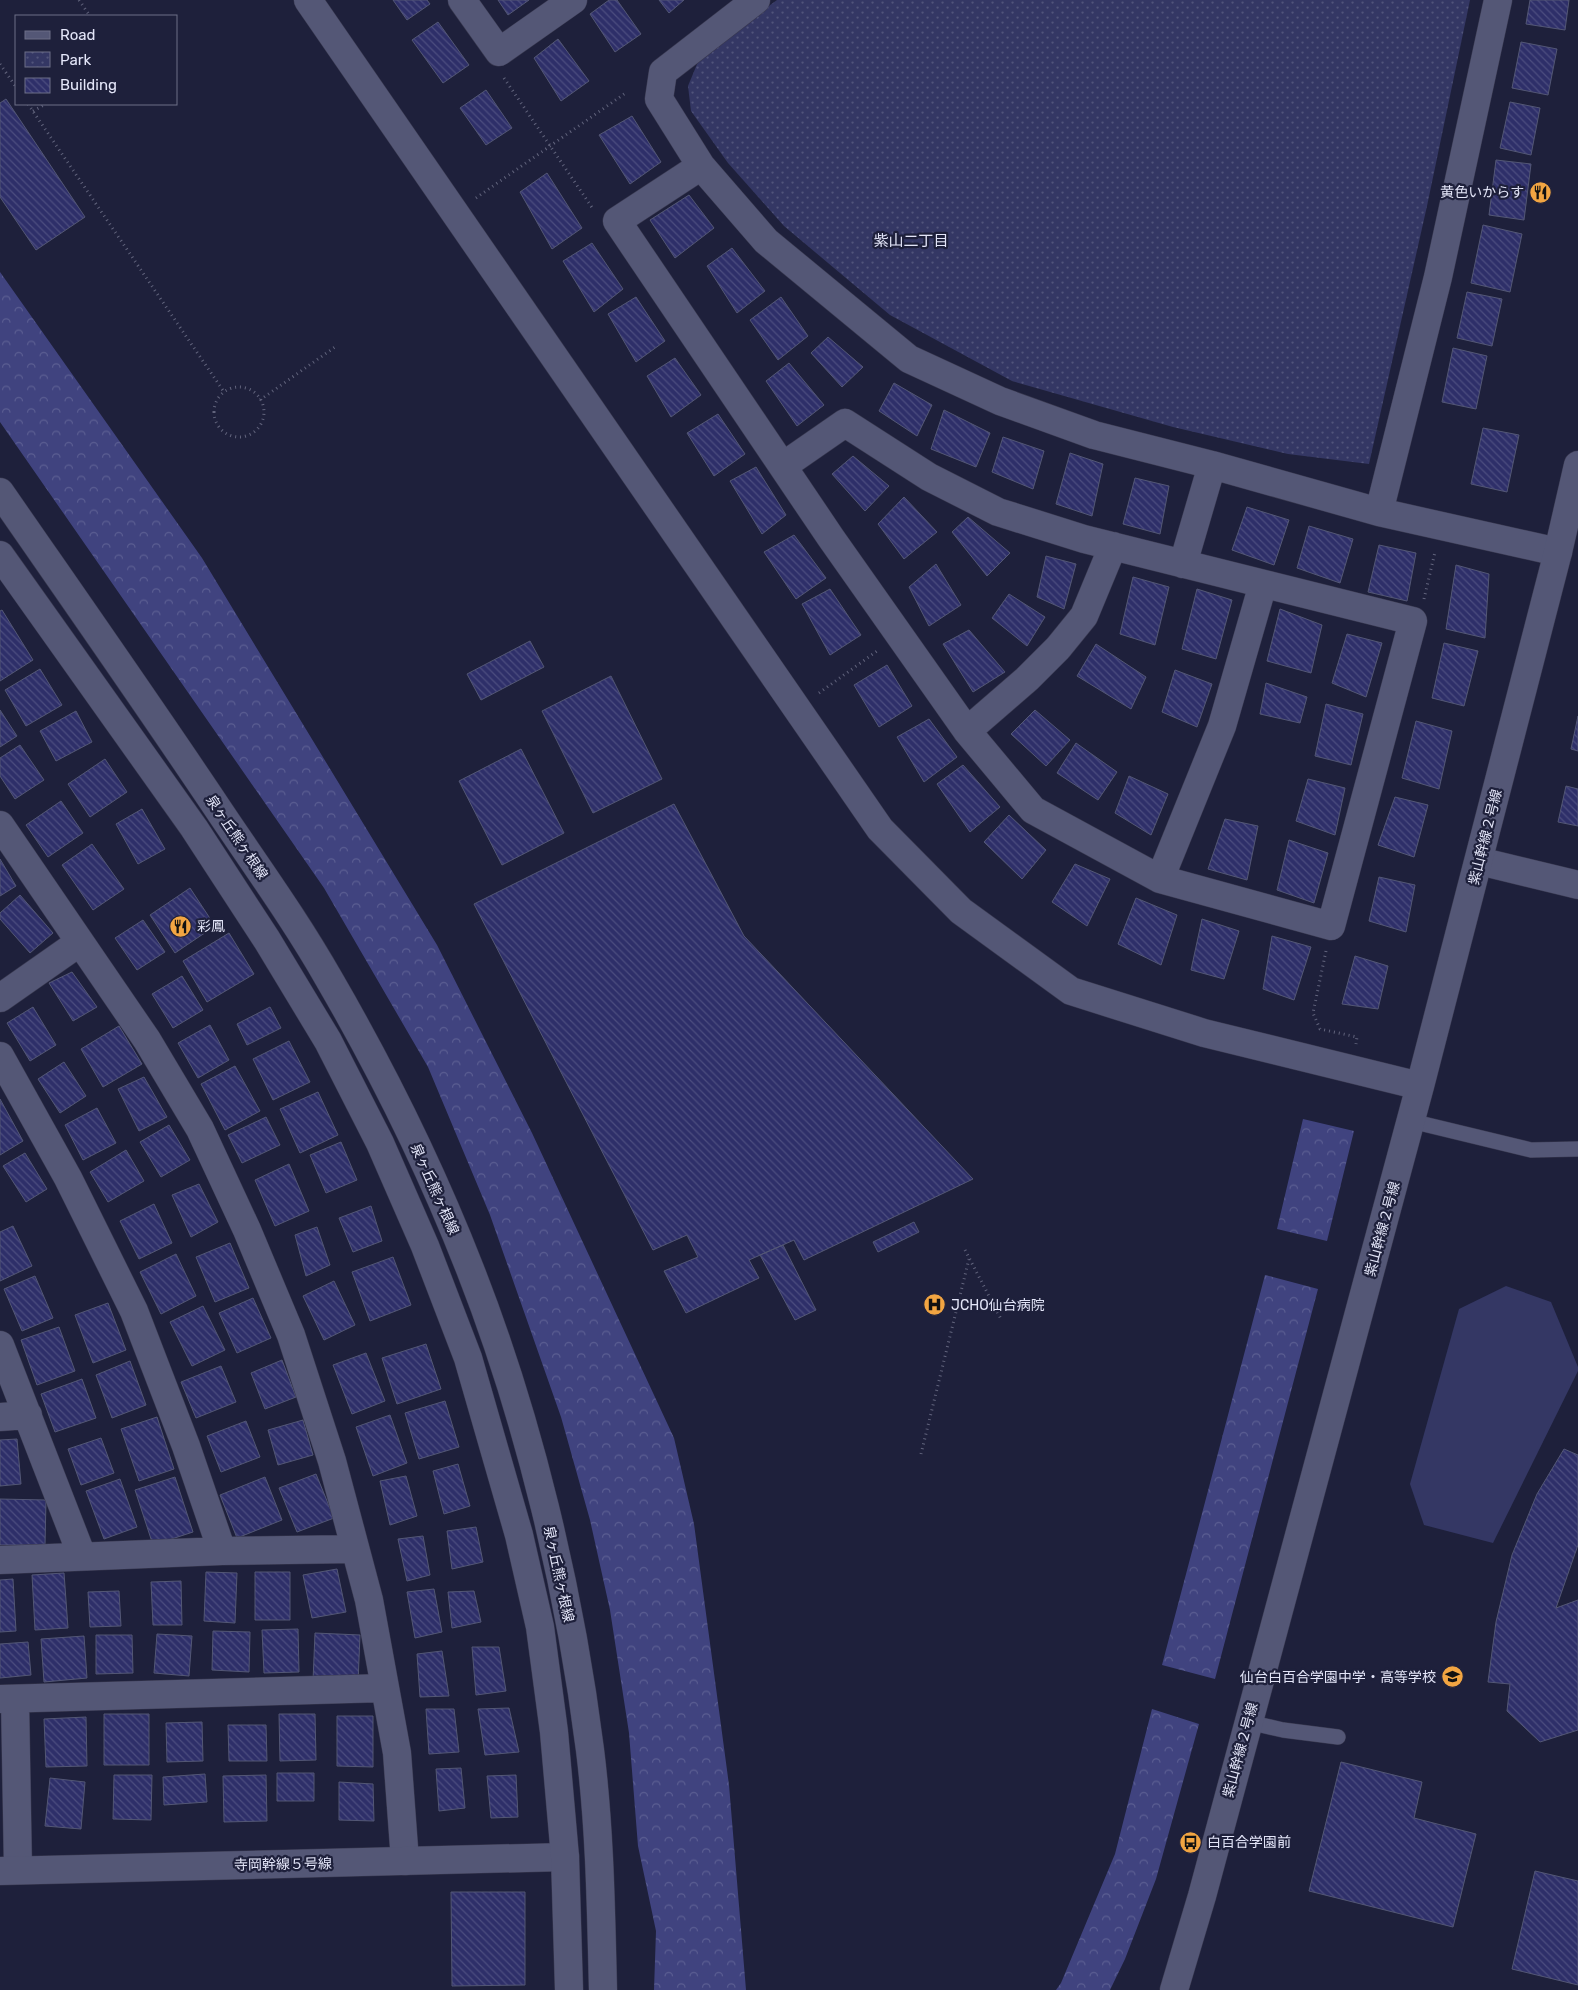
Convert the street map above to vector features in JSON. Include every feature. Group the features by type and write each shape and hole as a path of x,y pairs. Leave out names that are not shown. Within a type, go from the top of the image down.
{"street":[{"path":"308,0 880,829 961,911 1071,991 1204,1032 1420,1086"},
{"path":"462,0 499,52 572,0"},
{"path":"756,0 663,72 659,99 701,166 766,241 909,359 1000,401 1094,435 1212,465 1379,512 1558,552"},
{"path":"1379,512 1438,277 1498,0"},
{"path":"701,166 617,221 783,466 899,634 968,731 1033,810 1160,879 1331,926 1413,621 1113,546 998,512 929,477 845,423 783,466"},
{"path":"1183,564 1212,465"},
{"name":"紫山幹線２号線","path":"1174,1990 1202,1896 1411,1121 1558,552 1578,465"},
{"name":"泉ヶ丘熊ヶ根線","path":"0,492 270,885 328,977 394,1100 432,1178 471,1271 514,1396 546,1515 570,1626 590,1751 599,1847 603,1990"},
{"path":"968,731 1027,679 1058,648 1084,616 1113,546"},
{"path":"0,555 194,828 267,940 328,1041 380,1143 425,1246 468,1358 519,1535 541,1637 554,1732 566,1858 569,1990"},
{"path":"1160,879 1222,726 1263,584"},
{"path":"0,825 147,1040 200,1129 247,1230 291,1335 332,1461 369,1600 397,1753 405,1861"},
{"path":"1479,861 1578,885"},
{"path":"0,998 80,942"},
{"path":"0,1056 68,1178 134,1310 186,1446 222,1551"},
{"path":"0,1345 82,1556"},
{"path":"0,1417 28,1415"},
{"path":"0,1560 222,1551 355,1549"},
{"path":"9,1870 8,1699 385,1688"},
{"name":"寺岡幹線５号線","path":"9,1870 566,1858"}],"lane":[{"path":"1411,1121 1531,1150 1578,1149"},
{"path":"1248,1722 1283,1730 1338,1737"}],"path":[{"path":"79,0 89,15"},
{"path":"499,52 504,80 601,220 617,221"},
{"path":"0,64 15,86"},
{"path":"472,200 627,92"},
{"path":"29,105 224,392"},
{"path":"33,112 44,105"},
{"path":"260,400 335,348"},
{"path":"240,387 255,393 260,400 263,416 260,424 249,435 233,436 219,428 214,413 214,405 224,392 240,387"},
{"path":"1413,621 1422,606 1435,552"},
{"path":"815,696 899,634"},
{"path":"1331,926 1313,1012 1320,1029 1357,1037 1354,1050"},
{"path":"965,1250 1002,1322"},
{"path":"921,1454 969,1259"}],"green space":[{"path":"777,0 1470,0 1427,206 1369,464 1288,454 1173,427 1012,381 890,315 784,226 728,163 691,111 688,86 700,57"},
{"path":"0,272 202,558 437,945 532,1133 674,1438 694,1524 729,1785 746,1990 654,1990 656,1931 638,1846 629,1733 610,1610 590,1520 561,1417 490,1215 428,1067 324,888 0,422"},
{"path":"1303,1119 1354,1131 1327,1241 1277,1229"},
{"path":"1265,1275 1318,1289 1215,1679 1162,1665"},
{"path":"1506,1286 1551,1302 1578,1371 1493,1543 1424,1525 1410,1484 1459,1309"},
{"path":"1152,1709 1199,1724 1156,1879 1125,1959 1110,1990 1056,1990 1061,1983 1115,1854"}],"building":[{"path":"393,0 427,0 430,4 407,20"},
{"path":"498,0 529,0 508,15"},
{"path":"609,0 617,0 641,34 615,52 590,14"},
{"path":"659,0 684,0 669,13"},
{"path":"1530,0 1569,0 1565,30 1526,24"},
{"path":"438,22 469,65 443,83 412,40"},
{"path":"558,39 589,81 561,101 534,58"},
{"path":"1521,42 1557,49 1548,95 1512,88"},
{"path":"486,90 512,128 486,145 460,108"},
{"path":"6,99 85,217 36,250 0,197 0,103"},
{"path":"1510,102 1540,108 1531,155 1500,148"},
{"path":"632,116 661,162 630,184 599,135"},
{"path":"1496,160 1531,164 1524,220 1489,215"},
{"path":"547,173 582,228 552,249 520,192"},
{"path":"689,195 714,228 675,258 650,220"},
{"path":"1483,225 1522,234 1510,292 1471,283"},
{"path":"592,243 623,289 594,312 563,261"},
{"path":"732,248 765,291 737,313 707,266"},
{"path":"1467,292 1502,299 1492,346 1457,338"},
{"path":"636,297 665,341 636,362 608,314"},
{"path":"781,297 808,336 778,360 750,320"},
{"path":"828,337 863,367 842,387 811,353"},
{"path":"1453,348 1487,356 1476,409 1442,402"},
{"path":"675,358 701,395 671,417 647,376"},
{"path":"789,363 824,405 797,426 766,381"},
{"path":"894,383 932,405 917,436 879,411"},
{"path":"944,410 990,433 976,467 931,449"},
{"path":"718,414 745,454 714,476 687,433"},
{"path":"1483,428 1519,435 1507,492 1471,484"},
{"path":"1003,437 1044,451 1033,489 992,472"},
{"path":"1070,453 1103,464 1092,516 1056,504"},
{"path":"853,456 889,486 865,511 832,474"},
{"path":"756,467 786,515 762,534 730,481"},
{"path":"1135,478 1169,486 1160,534 1123,524"},
{"path":"904,497 937,532 904,559 878,524"},
{"path":"1247,507 1289,520 1274,565 1232,550"},
{"path":"968,517 1010,553 987,576 952,532"},
{"path":"1309,526 1353,539 1340,583 1297,568"},
{"path":"794,535 826,578 796,599 764,552"},
{"path":"1379,545 1416,553 1407,601 1368,592"},
{"path":"1046,556 1076,564 1064,609 1037,597"},
{"path":"936,564 961,605 929,626 909,587"},
{"path":"1456,565 1489,574 1485,638 1446,629"},
{"path":"1133,577 1169,587 1155,645 1120,634"},
{"path":"830,589 861,635 830,655 802,604"},
{"path":"1197,589 1232,600 1216,659 1182,649"},
{"path":"1009,594 1045,617 1027,646 992,618"},
{"path":"1280,609 1322,625 1311,673 1267,661"},
{"path":"2,610 33,660 0,681 0,611"},
{"path":"969,630 1005,672 973,692 943,644"},
{"path":"1347,634 1382,643 1366,697 1332,683"},
{"path":"530,641 544,667 481,700 467,674"},
{"path":"1444,643 1478,651 1464,706 1432,698"},
{"path":"1096,644 1146,677 1131,709 1077,676"},
{"path":"887,665 912,706 879,727 854,685"},
{"path":"40,669 62,705 26,726 5,690"},
{"path":"1175,670 1212,684 1197,727 1162,712"},
{"path":"611,676 662,779 593,813 542,711"},
{"path":"1266,683 1307,697 1300,723 1260,714"},
{"path":"1326,704 1363,714 1351,765 1315,756"},
{"path":"0,710 17,736 0,747"},
{"path":"1035,710 1070,740 1046,766 1011,734"},
{"path":"76,711 92,742 56,761 40,731"},
{"path":"1578,716 1578,751 1571,749"},
{"path":"929,719 957,757 924,782 897,737"},
{"path":"1416,721 1452,731 1439,789 1402,778"},
{"path":"1076,743 1117,772 1098,800 1057,773"},
{"path":"20,745 44,780 15,799 0,776 0,758"},
{"path":"521,749 564,833 502,865 459,781"},
{"path":"105,759 127,792 90,817 68,784"},
{"path":"963,765 1000,807 970,832 937,784"},
{"path":"1129,776 1168,794 1151,835 1115,813"},
{"path":"1308,779 1345,788 1335,835 1296,821"},
{"path":"1566,786 1578,789 1578,826 1558,822"},
{"path":"1395,797 1428,805 1414,857 1378,845"},
{"path":"61,801 83,833 48,857 26,825"},
{"path":"674,804 744,936 973,1179 804,1260 794,1240 749,1260 759,1278 686,1313 664,1271 698,1257 687,1235 653,1250 474,904"},
{"path":"142,809 165,849 138,864 116,824"},
{"path":"1009,815 1046,850 1022,879 984,842"},
{"path":"1225,819 1258,826 1247,880 1208,869"},
{"path":"1289,840 1328,853 1314,903 1277,890"},
{"path":"92,844 124,889 93,910 62,865"},
{"path":"0,859 16,886 0,896"},
{"path":"1075,864 1110,879 1087,926 1052,902"},
{"path":"1379,877 1415,885 1406,932 1369,921"},
{"path":"190,888 215,926 175,953 150,915"},
{"path":"20,895 53,933 30,953 0,919 0,913"},
{"path":"1136,898 1177,915 1161,965 1118,944"},
{"path":"1202,919 1239,931 1224,979 1191,970"},
{"path":"143,920 165,952 137,970 115,938"},
{"path":"229,933 254,974 207,1002 183,961"},
{"path":"1272,936 1311,947 1294,1000 1263,989"},
{"path":"1355,956 1388,966 1378,1009 1342,1004"},
{"path":"72,972 97,1007 73,1021 49,983"},
{"path":"182,976 203,1010 173,1028 152,994"},
{"path":"33,1007 56,1045 30,1061 7,1023"},
{"path":"270,1007 281,1028 247,1045 237,1024"},
{"path":"210,1025 229,1060 198,1078 178,1043"},
{"path":"119,1026 142,1064 103,1087 81,1049"},
{"path":"289,1041 310,1082 273,1100 253,1059"},
{"path":"64,1062 86,1096 60,1113 38,1079"},
{"path":"235,1066 260,1111 225,1130 201,1084"},
{"path":"144,1077 167,1117 139,1131 118,1089"},
{"path":"318,1092 338,1135 300,1153 280,1109"},
{"path":"0,1099 23,1141 0,1155"},
{"path":"97,1108 116,1143 83,1160 65,1125"},
{"path":"266,1117 280,1145 242,1163 228,1135"},
{"path":"169,1125 190,1160 161,1177 140,1142"},
{"path":"341,1142 357,1180 326,1193 310,1155"},
{"path":"126,1150 144,1181 108,1202 90,1172"},
{"path":"25,1153 47,1189 26,1202 3,1166"},
{"path":"289,1164 309,1211 275,1226 255,1180"},
{"path":"199,1184 218,1222 191,1237 172,1195"},
{"path":"154,1204 172,1243 139,1259 120,1221"},
{"path":"371,1206 382,1241 353,1252 339,1218"},
{"path":"914,1222 919,1232 878,1252 873,1242"},
{"path":"13,1226 32,1266 0,1281 0,1232"},
{"path":"317,1227 330,1265 306,1276 295,1235"},
{"path":"230,1243 249,1288 215,1302 196,1257"},
{"path":"783,1245 816,1310 795,1320 760,1255"},
{"path":"176,1254 196,1296 161,1314 140,1272"},
{"path":"393,1257 411,1305 370,1321 352,1272"},
{"path":"35,1276 53,1318 22,1331 4,1289"},
{"path":"334,1281 355,1325 324,1340 303,1296"},
{"path":"253,1298 271,1338 237,1353 219,1313"},
{"path":"108,1303 126,1350 93,1363 75,1315"},
{"path":"203,1306 225,1350 192,1366 170,1322"},
{"path":"59,1327 75,1371 37,1385 21,1340"},
{"path":"426,1344 441,1389 397,1404 382,1358"},
{"path":"366,1353 385,1401 352,1414 333,1365"},
{"path":"282,1360 296,1397 265,1409 251,1373"},
{"path":"130,1361 146,1405 112,1418 96,1375"},
{"path":"221,1366 236,1402 196,1418 181,1382"},
{"path":"82,1379 96,1418 55,1432 41,1394"},
{"path":"445,1401 459,1447 419,1459 405,1413"},
{"path":"390,1415 407,1463 373,1476 356,1427"},
{"path":"157,1417 174,1469 139,1481 121,1429"},
{"path":"303,1420 313,1455 278,1465 268,1430"},
{"path":"246,1421 260,1457 221,1472 207,1436"},
{"path":"101,1438 114,1473 81,1485 68,1449"},
{"path":"17,1439 21,1484 0,1486 0,1440"},
{"path":"1564,1449 1578,1455 1578,1545 1556,1608 1578,1600 1578,1730 1540,1742 1507,1711 1510,1684 1488,1682 1496,1622 1512,1555 1537,1494"},
{"path":"458,1464 470,1506 444,1514 433,1471"},
{"path":"316,1474 334,1518 297,1532 279,1488"},
{"path":"406,1476 417,1516 390,1525 380,1481"},
{"path":"175,1477 193,1532 153,1545 135,1490"},
{"path":"265,1477 282,1520 237,1538 220,1495"},
{"path":"120,1479 137,1527 104,1539 86,1491"},
{"path":"0,1499 46,1500 45,1545 0,1545"},
{"path":"476,1527 483,1562 452,1569 447,1531"},
{"path":"423,1536 430,1575 407,1581 398,1539"},
{"path":"337,1569 346,1612 312,1618 303,1575"},
{"path":"206,1572 237,1573 235,1623 204,1621"},
{"path":"255,1572 290,1572 290,1620 255,1620"},
{"path":"64,1573 68,1628 35,1630 32,1575"},
{"path":"13,1579 16,1631 0,1632 0,1580"},
{"path":"181,1581 182,1625 153,1625 151,1582"},
{"path":"434,1589 442,1632 415,1638 407,1592"},
{"path":"119,1591 121,1626 90,1627 88,1592"},
{"path":"474,1591 481,1622 452,1628 448,1592"},
{"path":"298,1629 299,1672 264,1673 262,1630"},
{"path":"213,1631 250,1632 249,1672 212,1670"},
{"path":"315,1633 360,1635 358,1683 313,1681"},
{"path":"157,1634 192,1636 189,1676 154,1673"},
{"path":"96,1635 132,1635 133,1673 96,1674"},
{"path":"84,1636 87,1678 44,1682 41,1639"},
{"path":"28,1642 31,1675 0,1678 0,1644"},
{"path":"472,1647 499,1647 506,1691 476,1695"},
{"path":"442,1651 449,1696 420,1697 417,1654"},
{"path":"509,1708 519,1752 485,1755 478,1709"},
{"path":"426,1709 454,1709 459,1752 429,1754"},
{"path":"104,1714 149,1714 149,1765 104,1765"},
{"path":"279,1714 315,1714 316,1760 280,1761"},
{"path":"337,1716 373,1716 373,1767 337,1766"},
{"path":"86,1717 87,1766 46,1767 44,1719"},
{"path":"202,1722 203,1761 167,1762 166,1723"},
{"path":"228,1725 266,1725 267,1761 229,1761"},
{"path":"1341,1762 1422,1782 1414,1818 1476,1834 1453,1927 1309,1891"},
{"path":"461,1768 465,1808 439,1811 436,1769"},
{"path":"277,1773 314,1773 314,1801 277,1801"},
{"path":"205,1774 207,1802 164,1805 163,1777"},
{"path":"114,1775 152,1775 151,1820 113,1819"},
{"path":"266,1775 267,1821 224,1822 223,1776"},
{"path":"516,1775 518,1817 491,1818 487,1776"},
{"path":"50,1778 85,1782 81,1829 45,1826"},
{"path":"339,1782 373,1784 374,1821 339,1820"},
{"path":"1535,1871 1578,1881 1578,1985 1512,1969"},
{"path":"451,1892 525,1892 525,1985 452,1986"}],"place":[{"name":"黄色いからす","path":"1540,192"},
{"name":"彩鳳","path":"181,926"},
{"name":"JCHO仙台病院","path":"935,1305"},
{"name":"仙台白百合学園中学・高等学校","path":"1452,1677"},
{"name":"白百合学園前","path":"1191,1842"}],"district":[{"name":"紫山二丁目","path":"911,241"}]}
